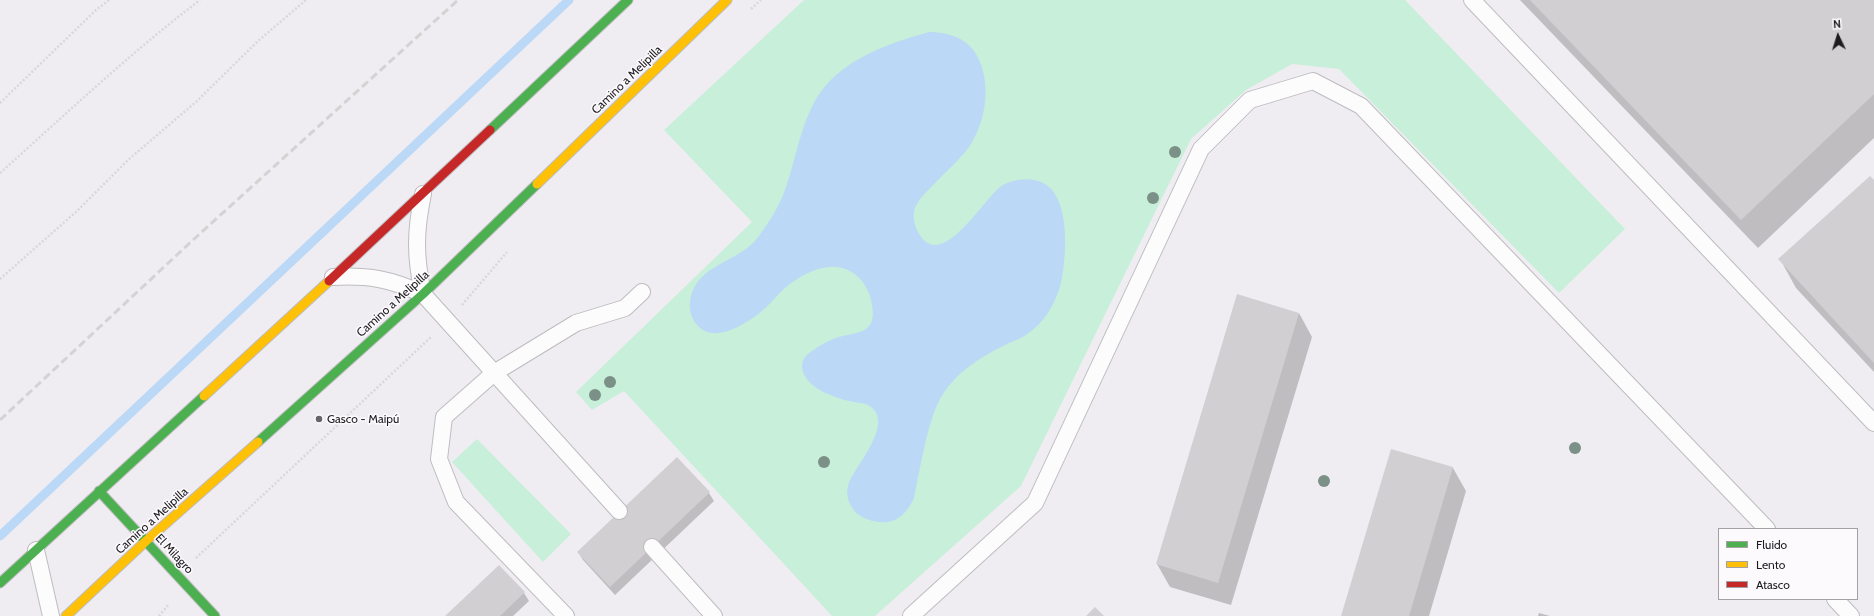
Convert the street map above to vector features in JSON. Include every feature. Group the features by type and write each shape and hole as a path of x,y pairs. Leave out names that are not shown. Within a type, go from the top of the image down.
{"main road":[{"path":"0,584 99,491 423,194 628,0"},
{"name":"Camino a Melipilla","path":"66,616 146,541 423,294 727,0"},
{"name":"El Milagro","path":"99,491 215,616"}],"lane":[{"path":"1472,0 1874,423"},
{"path":"911,616 1035,503 1201,149 1250,100 1313,81 1361,106 1766,528"},
{"path":"423,194 418,220 416,247 418,270 423,294"},
{"path":"333,277 355,276 376,278 400,284 423,294 619,511"},
{"path":"566,616 456,502 439,459 444,417 494,373 576,323 625,308 642,292"},
{"path":"652,547 714,616"},
{"path":"36,550 51,616"},
{"path":"1836,600 1851,616"}],"path":[{"path":"0,103 96,10 109,0"},
{"path":"0,173 89,91 170,23 200,0"},
{"path":"0,278 77,211 128,160 197,101 258,41 306,0"}],"green space":[{"path":"804,0 1405,0 1625,229 1559,293 1339,69 1292,64 1246,90 1191,139 1021,486 875,616 832,616 624,391 592,410 576,392 752,222 664,130"},
{"path":"477,439 571,534 543,562 452,462"}],"water":[{"path":"929,32 937,32 953,36 960,39 972,48 980,62 986,94 985,106 975,138 958,160 918,203 914,211 917,230 927,242 937,245 949,240 962,230 1003,185 1018,180 1034,180 1046,185 1055,194 1060,206 1064,221 1065,236 1064,266 1055,301 1042,321 1024,336 971,365 956,378 943,394 929,429 914,498 905,513 901,516 891,521 879,522 864,518 855,512 847,495 848,486 876,433 878,422 876,413 866,404 851,402 827,394 820,390 808,380 802,367 806,356 821,345 835,338 860,332 869,326 872,321 873,314 866,286 862,281 853,273 844,268 834,267 814,270 786,287 765,309 744,324 720,333 705,331 698,326 691,315 690,303 693,290 700,280 718,265 740,253 750,245 759,236 771,219 786,187 806,120 819,95 827,84 848,65 874,51 901,40"}],"building":[{"path":"1530,0 1874,0 1874,94 1741,220"},
{"path":"1870,176 1874,180 1874,363 1778,259"},
{"path":"1237,294 1299,313 1218,583 1156,564"},
{"path":"1391,449 1453,467 1409,616 1341,616"},
{"path":"677,457 710,492 610,587 577,552"},
{"path":"499,565 525,592 500,616 445,616"},
{"path":"1095,607 1104,616 1086,616"}],"waterway":[{"path":"0,536 569,0"}],"railway":[{"path":"0,420 194,239 458,0"}],"traffic: fast":[{"path":"490,130 628,0"},
{"path":"258,442 423,294 537,184"},
{"path":"0,583 204,396"},
{"path":"99,491 215,616"}],"traffic: slow":[{"path":"537,184 727,0"},
{"path":"204,396 329,281"},
{"path":"66,616 146,541 258,442"}],"traffic: jam":[{"path":"329,281 490,130"}],"place":[{"name":"Gasco - Maipú","path":"319,419"}]}
